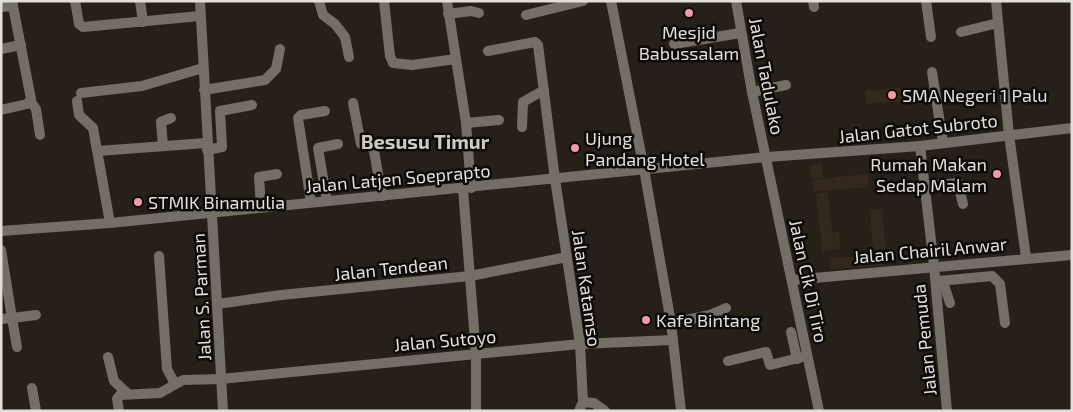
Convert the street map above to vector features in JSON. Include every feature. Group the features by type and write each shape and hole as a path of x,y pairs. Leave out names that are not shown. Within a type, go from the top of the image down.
{"street":[{"path":"75,1 81,26 200,16"},
{"path":"140,1 143,22"},
{"name":"Jalan S. Parman","path":"200,1 223,411"},
{"path":"319,1 323,15 335,24 345,37 350,57"},
{"path":"384,1 390,56 394,63 412,65 456,59"},
{"path":"447,1 466,123 470,276 476,354 476,411"},
{"path":"526,15 583,1"},
{"path":"611,1 644,169 671,323 681,411"},
{"name":"Jalan Tadulako","path":"736,1 740,33 767,157"},
{"path":"926,1 932,37"},
{"path":"996,1 1009,135 1026,257"},
{"path":"1,7 12,4 30,101 36,109 40,135"},
{"path":"448,14 470,11 478,13"},
{"path":"961,32 998,23"},
{"path":"674,44 740,33"},
{"name":"Jalan Katamso","path":"488,50 537,43 566,257 580,344 581,407 594,403 606,411"},
{"path":"1,49 21,45"},
{"path":"204,90 265,80 276,69 280,50"},
{"path":"110,223 93,128 79,114 79,97 142,86 203,68"},
{"path":"932,72 943,143"},
{"path":"752,92 786,85"},
{"path":"522,127 523,102 544,90"},
{"path":"1,110 30,101"},
{"path":"353,103 361,144 371,147 374,151 382,196"},
{"path":"205,113 252,105"},
{"path":"98,151 164,146 222,147 220,110"},
{"path":"311,202 298,118 301,115 325,111"},
{"path":"164,146 161,122 171,118"},
{"path":"466,123 498,120"},
{"name":"Jalan Gatot Subroto","path":"767,157 920,146 1072,128"},
{"path":"328,201 318,148 338,144"},
{"name":"Jalan Pemuda","path":"920,146 935,274 947,411"},
{"name":"Jalan Latjen Soeprapto","path":"1,231 110,223 311,202 467,189 767,157"},
{"name":"Jalan Cik Di Tiro","path":"767,157 792,280 802,357 819,411"},
{"path":"261,207 259,177 276,174"},
{"path":"926,186 958,183 963,204"},
{"path":"1,250 6,319 18,347"},
{"name":"Jalan Chairil Anwar","path":"792,280 935,274 1026,257 1072,255"},
{"path":"159,256 167,369 175,384"},
{"name":"Jalan Tendean","path":"218,304 281,295 470,276 566,257"},
{"path":"935,274 945,288 950,303"},
{"path":"935,274 992,276 1000,284 1005,323"},
{"path":"671,323 710,315 726,308"},
{"path":"6,319 36,315"},
{"path":"728,360 766,352 770,365 802,357 791,332"},
{"name":"Jalan Sutoyo","path":"126,393 160,393 175,384 188,380 221,379 580,344 673,340"},
{"path":"108,357 114,382 126,393 118,397 119,411"},
{"path":"32,388 36,411"}],"shaded area":[{"name":"SMA Negeri 1 Palu","path":"918,86 919,100 866,104 865,91"},
{"path":"822,164 823,178 811,179 809,165"},
{"path":"868,174 869,187 835,190 833,177"},
{"path":"833,178 834,190 813,192 812,180"},
{"path":"828,192 830,217 824,218 831,218 834,243 834,232 839,232 840,249 822,251 816,194"},
{"path":"882,209 886,253 873,254 870,210"},
{"path":"884,254 885,266 831,269 830,258"}],"place":[{"name":"Mesjid Babussalam","path":"689,13"},
{"name":"SMA Negeri 1 Palu","path":"892,95"},
{"name":"Ujung Pandang Hotel","path":"575,148"},
{"name":"Rumah Makan Sedap Malam","path":"997,174"},
{"name":"STMIK Binamulia","path":"138,202"},
{"name":"Kafe Bintang","path":"646,320"}],"district":[{"name":"Besusu Timur","path":"425,141"}]}
